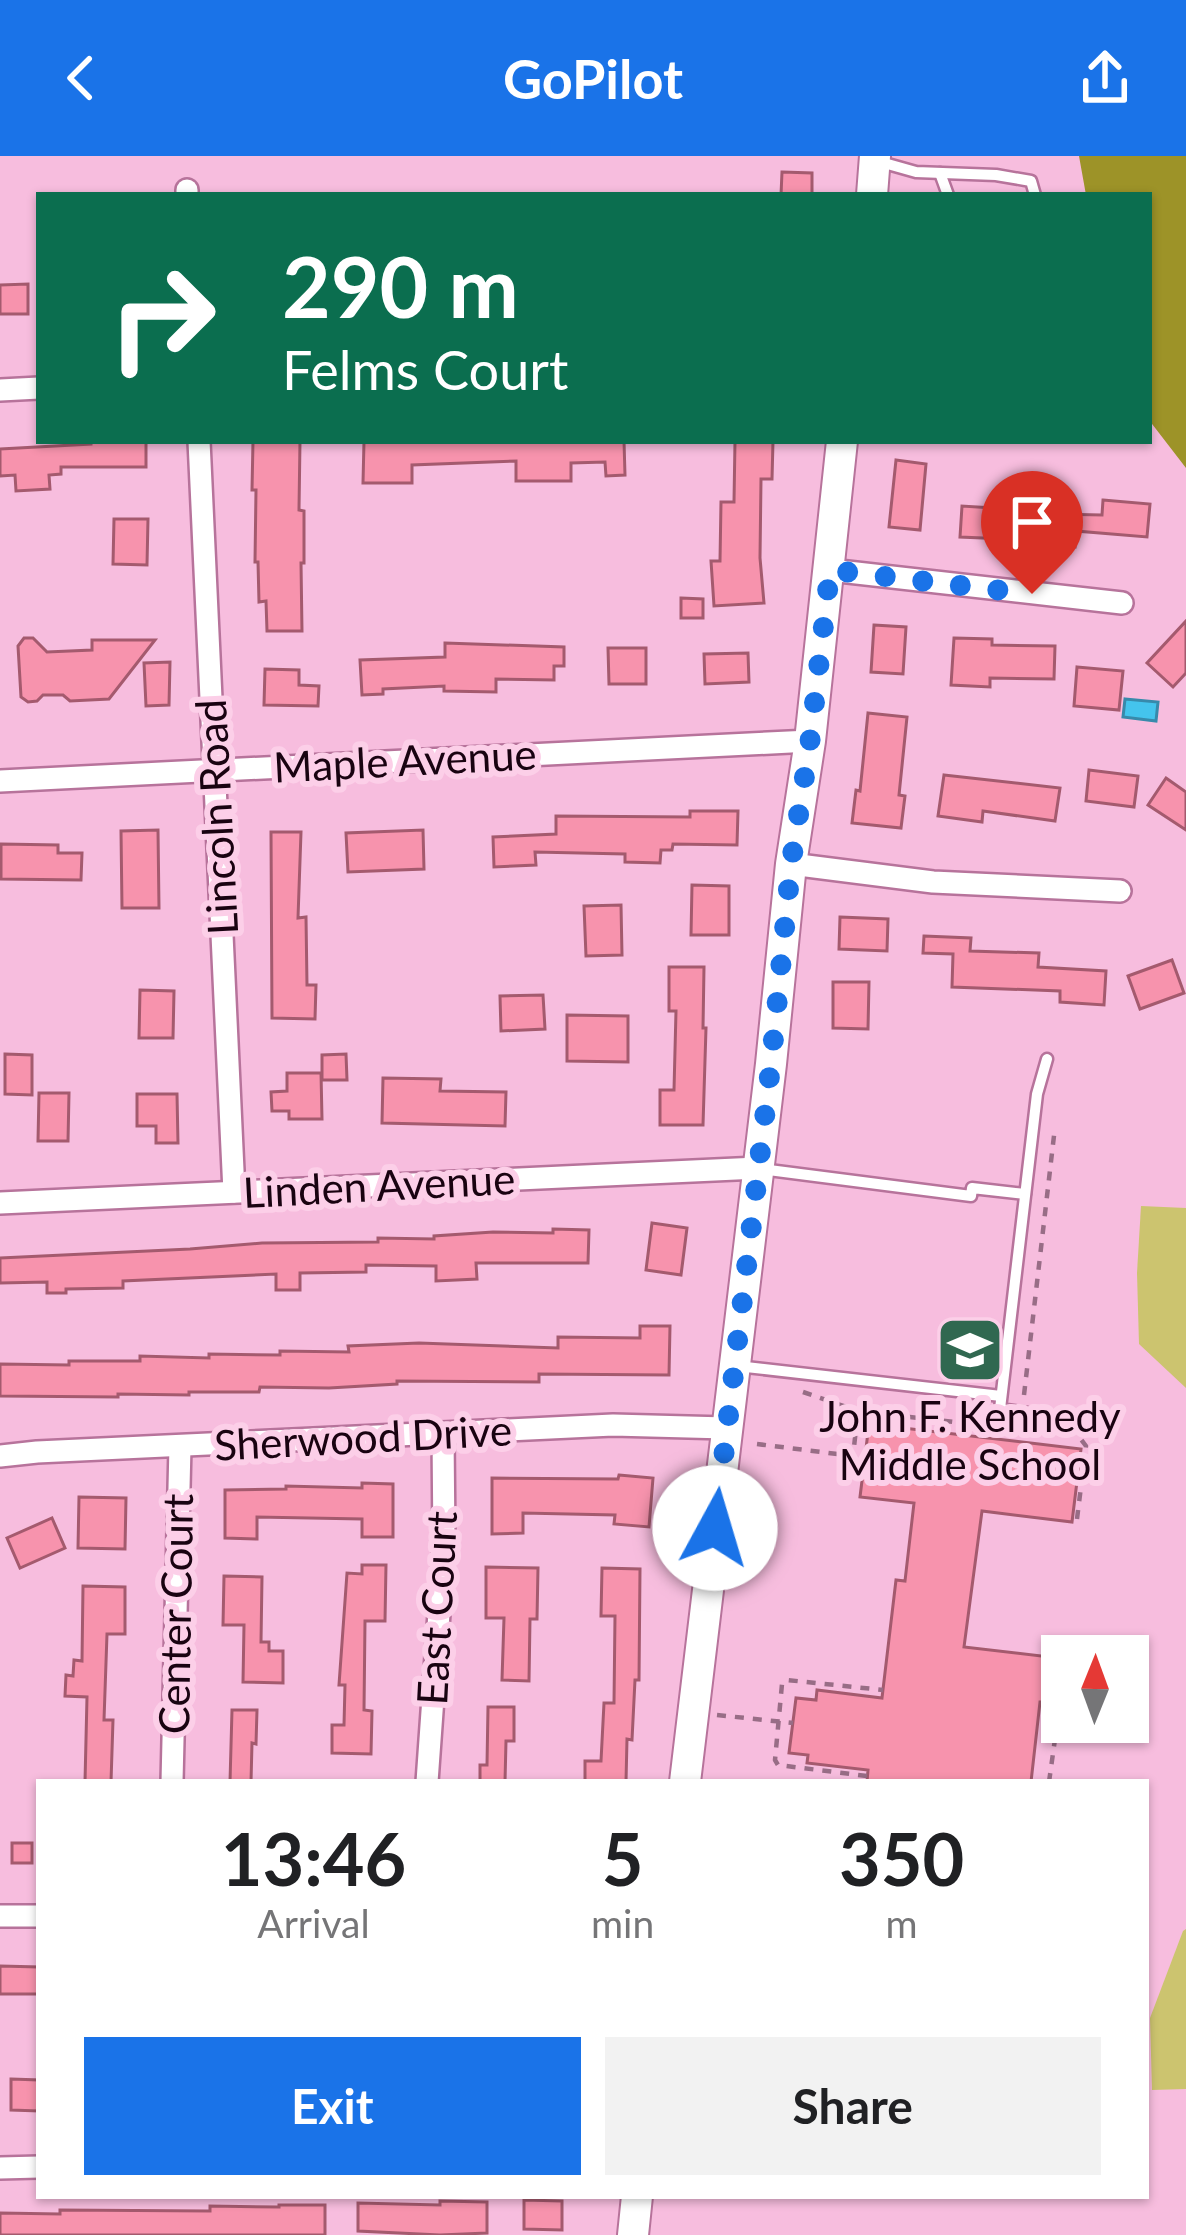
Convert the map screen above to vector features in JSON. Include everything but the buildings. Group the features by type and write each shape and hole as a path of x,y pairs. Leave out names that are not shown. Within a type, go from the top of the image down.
{"main road":[{"path":"872,192 877,158"},
{"path":"686,1779 842,444"},
{"path":"633,2235 637,2199"}],"street":[{"path":"0,390 36,388"},
{"name":"Lincoln Road","path":"199,444 234,1192"},
{"path":"830,570 1122,603"},
{"name":"Maple Avenue","path":"0,781 810,741"},
{"path":"791,864 933,882 1120,891"},
{"name":"Linden Avenue","path":"0,1203 758,1168"},
{"name":"Sherwood Drive","path":"0,1456 613,1426 726,1428"},
{"name":"East Court","path":"428,1779 444,1543 443,1434"},
{"name":"Center Court","path":"172,1779 181,1446"},
{"path":"0,1916 36,1916"},
{"path":"0,2168 36,2167"}],"lane":[{"path":"877,158 916,172 1031,181 1034,192"},
{"path":"940,173 947,192"},
{"path":"1047,1058 1037,1094 1000,1409 1108,1424"},
{"path":"758,1168 971,1196 972,1187 1025,1193"},
{"path":"734,1365 1001,1396"}],"path":[{"path":"1023,1400 1055,1127"},
{"path":"796,1389 858,1411 997,1427"},
{"path":"757,1444 853,1456 858,1411"},
{"path":"1077,1520 1085,1446 1078,1437"},
{"path":"867,1776 847,1778 778,1765 782,1684 787,1680 883,1690"},
{"path":"693,1713 793,1723"},
{"path":"1049,1779 1054,1743"}],"shaded area":[{"path":"1079,156 1186,156 1186,468 1152,424 1152,192 1085,192"},
{"path":"1141,1206 1186,1208 1186,1388 1139,1344"},
{"path":"1186,1929 1186,2089 1152,2090 1150,2018"}],"water":[{"path":"1125,699 1158,702 1156,721 1123,717"}],"place":[{"name":"John F. Kennedy Middle School","path":"970,1350"}],"route":[{"path":"715,1528 791,864 830,570 1032,594"}]}
